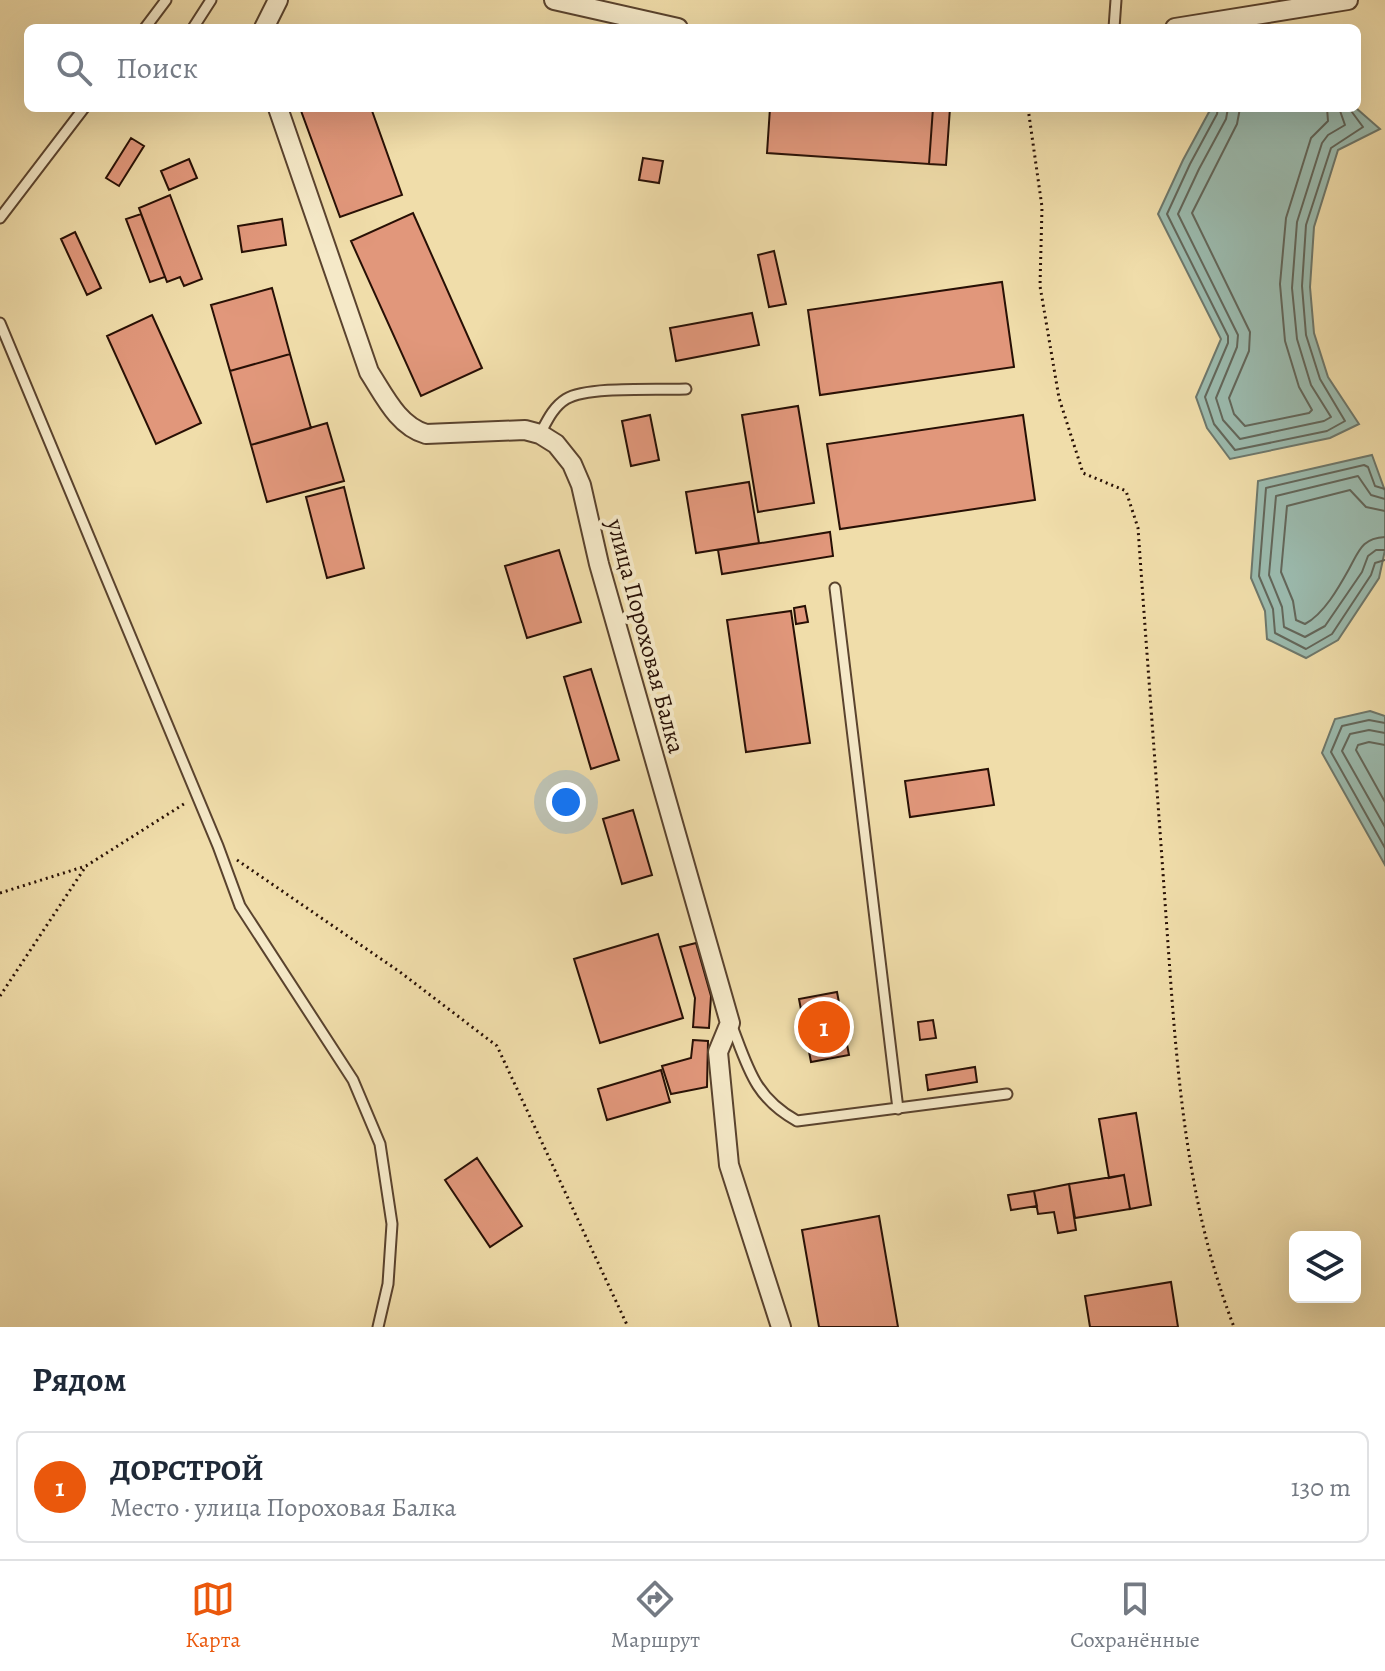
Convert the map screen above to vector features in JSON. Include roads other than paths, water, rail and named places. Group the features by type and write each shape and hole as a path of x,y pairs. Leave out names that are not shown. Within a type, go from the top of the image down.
{"street":[{"path":"265,24 278,0"},
{"path":"554,0 660,24"},
{"path":"1200,24 1348,0"},
{"path":"279,112 369,372 393,410 416,431 426,434 525,430 540,434"},
{"name":"улица Пороховая Балка","path":"540,434 556,444 572,464 581,485 599,564 730,1023"},
{"path":"730,1023 718,1052 729,1165 781,1327"}],"lane":[{"path":"148,24 166,0"},
{"path":"196,24 211,0"},
{"path":"1114,24 1116,0"},
{"path":"0,218 81,112"},
{"path":"0,323 218,846 240,906 353,1080 380,1144 392,1224 388,1284 378,1327"},
{"path":"540,434 554,409 568,397 587,392 686,389"},
{"path":"835,588 898,1109"},
{"path":"730,1023 753,1079 776,1109 797,1121 1007,1094"}],"water":[{"path":"1209,112 1361,112 1380,129 1338,150 1314,227 1310,287 1314,333 1328,377 1359,424 1330,438 1230,459 1207,428 1196,397 1221,339 1158,214"},
{"path":"1372,455 1385,491 1385,550 1379,578 1338,640 1306,658 1267,639 1265,611 1251,578 1258,481"},
{"path":"1370,711 1385,716 1385,865 1322,753 1335,719"}],"place":[{"name":"ДОРСТРОЙ","path":"824,1027"}]}
